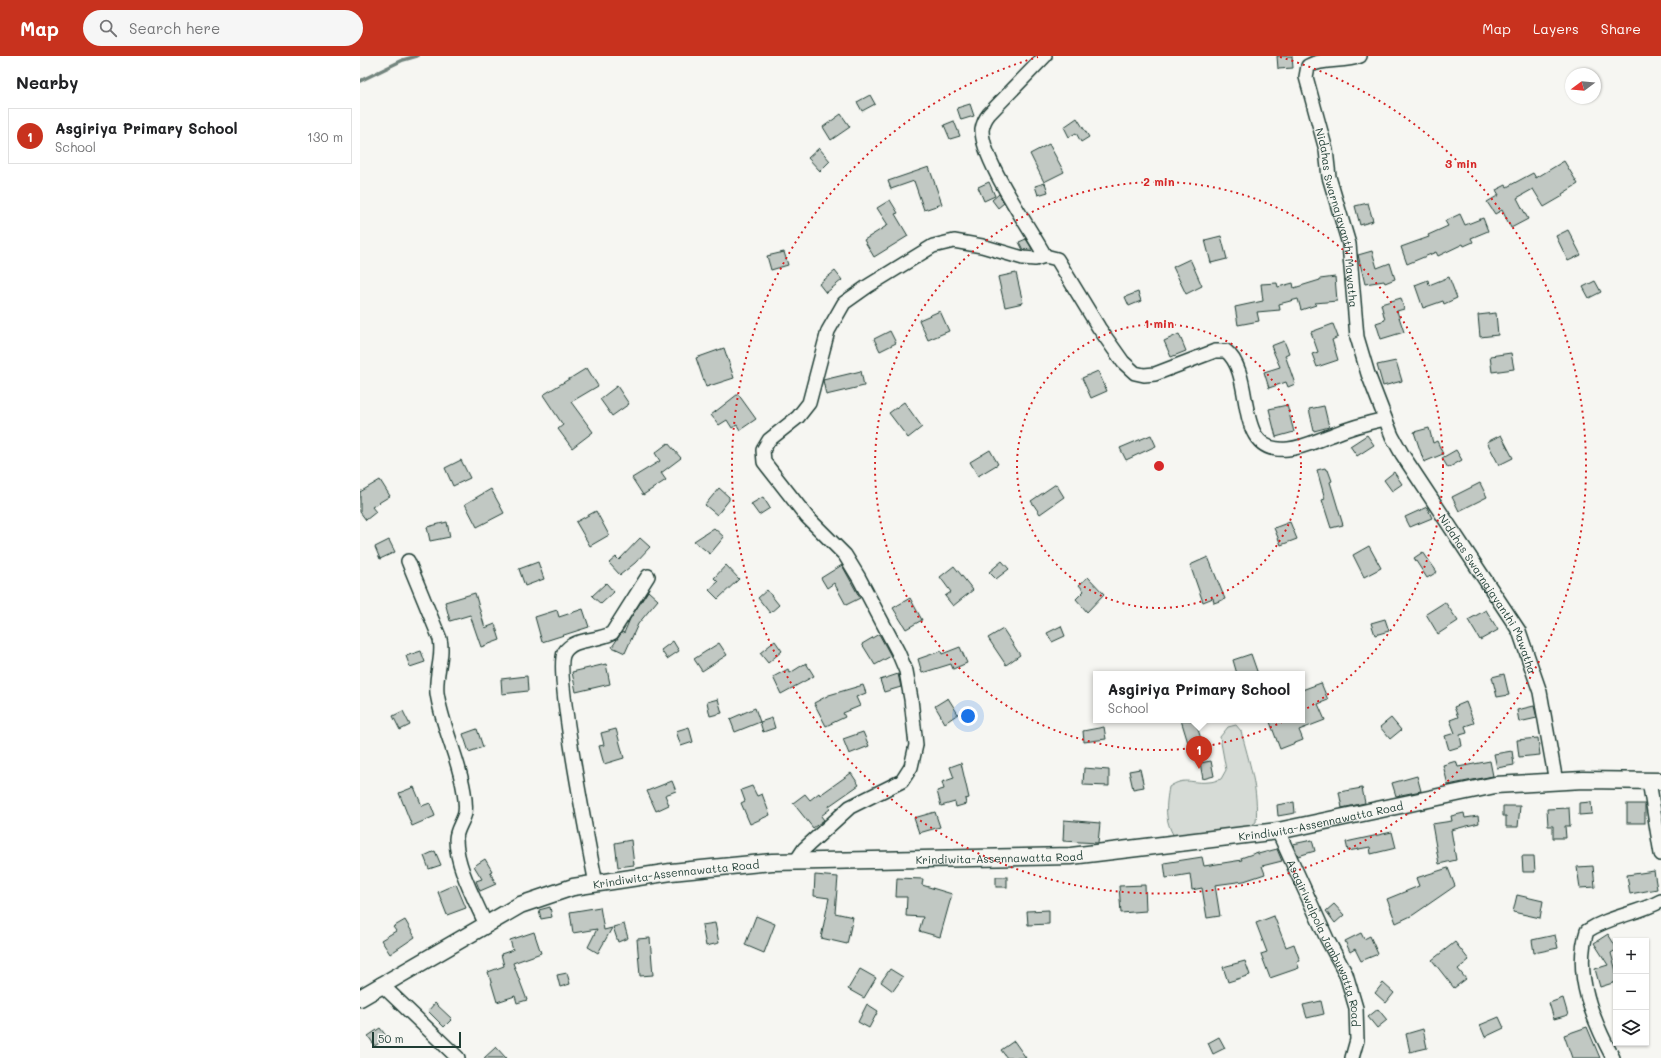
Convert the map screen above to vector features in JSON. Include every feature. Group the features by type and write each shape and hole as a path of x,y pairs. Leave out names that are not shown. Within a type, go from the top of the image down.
{"main road":[{"name":"Krindiwita-Assennawatta Road","path":"360,998 381,984 520,905 573,887 671,872 772,862 1070,856 1278,831 1494,785 1556,782 1655,781"}],"street":[{"path":"1045,56 989,114 984,121 982,132 986,148 999,178 1045,256"},
{"name":"Nidahas Swarnajayanthi Mawatha","path":"1360,56 1348,60 1317,61 1308,66 1306,77 1326,150 1329,177 1348,244 1357,337 1368,374 1385,419 1402,454 1519,631 1540,692 1556,782"},
{"path":"796,861 804,849 850,806 902,781 911,768 916,745 911,699 906,671 898,652 845,554 807,517 764,462 763,450 769,440 798,417 809,403 828,331 844,303 868,286 933,246 954,241 982,246 1023,258 1045,256 1057,258 1099,328 1123,362 1135,373 1144,376 1155,374 1215,351 1226,351 1232,356 1240,372 1249,422 1256,439 1265,445 1287,450 1305,446 1341,431 1385,419"},
{"path":"408,561 440,639 442,648 436,678 437,694 443,721 464,792 465,812 456,838 458,853 468,885 486,925"},
{"path":"596,884 567,720 562,672 563,654 571,644 604,638 612,633 648,576"},
{"path":"1655,781 1661,854"},
{"name":"Asagiriwalpola Jambuwatta Road","path":"1278,831 1327,939 1346,974 1356,1008 1357,1040 1352,1058"},
{"path":"1614,1058 1590,1010 1585,982 1583,942 1587,931 1595,926 1636,912 1661,900"},
{"path":"381,984 458,1058"}],"shaded area":[{"path":"1236,725 1241,731 1253,776 1257,810 1256,822 1249,827 1174,836 1167,818 1169,787 1184,781 1209,782 1221,779 1226,770 1220,737 1228,727"}],"building":[{"path":"1277,56 1292,56 1293,68 1278,69"},
{"path":"870,95 875,104 862,111 857,102"},
{"path":"970,104 974,116 961,120 957,108"},
{"path":"841,114 850,127 831,140 823,127"},
{"path":"1077,118 1089,137 1081,142 1076,133 1069,137 1064,127"},
{"path":"954,121 960,136 950,139 944,125"},
{"path":"1049,144 1064,172 1044,182 1030,154"},
{"path":"819,148 830,161 820,171 808,158"},
{"path":"1564,161 1578,184 1562,194 1563,196 1544,207 1533,189 1517,198 1528,219 1511,228 1502,210 1495,214 1487,202 1499,195 1496,190 1506,185 1507,187 1533,173 1536,178"},
{"path":"929,167 942,204 924,210 914,181 891,189 888,181"},
{"path":"989,182 995,196 984,201 978,187"},
{"path":"1045,183 1048,192 1038,195 1035,186"},
{"path":"999,194 1004,203 998,208 992,200"},
{"path":"890,200 898,213 895,214 908,236 874,257 864,240 888,225 877,208"},
{"path":"1368,203 1373,221 1360,225 1355,206"},
{"path":"1460,214 1465,225 1483,218 1488,231 1471,238 1473,242 1464,246 1463,244 1438,256 1436,252 1407,264 1401,247 1429,237 1428,235 1448,226 1445,221"},
{"path":"1568,230 1581,255 1568,261 1556,236"},
{"path":"1221,236 1227,259 1211,263 1205,240"},
{"path":"1026,239 1032,249 1023,250 1019,242"},
{"path":"1372,251 1377,268 1390,263 1395,279 1385,283 1384,281 1365,284 1358,255"},
{"path":"784,252 788,265 771,270 767,256"},
{"path":"1190,259 1202,286 1186,294 1173,267"},
{"path":"835,271 842,280 826,293 819,284"},
{"path":"1016,273 1023,303 1005,307 998,277"},
{"path":"1335,277 1337,301 1315,303 1316,305 1301,310 1298,299 1279,304 1280,310 1257,312 1259,321 1238,325 1235,307 1263,301 1261,284 1277,283 1278,287 1293,283 1294,288 1320,279"},
{"path":"1449,277 1457,298 1444,304 1443,301 1423,308 1415,285 1428,280 1429,285"},
{"path":"1595,281 1601,292 1589,298 1583,287"},
{"path":"1138,292 1141,301 1129,306 1125,297"},
{"path":"1401,298 1404,309 1397,311 1404,332 1381,339 1376,323 1385,320 1381,304"},
{"path":"940,311 949,331 928,340 919,320"},
{"path":"1496,313 1498,335 1480,337 1478,315"},
{"path":"1333,324 1338,337 1332,340 1338,360 1317,367 1312,354 1318,352 1311,332"},
{"path":"890,331 896,343 880,351 874,339"},
{"path":"1179,334 1186,351 1171,357 1164,341"},
{"path":"1284,341 1289,353 1285,355 1295,384 1288,387 1286,382 1269,388 1264,372 1280,367 1271,346"},
{"path":"724,348 734,378 706,387 696,358"},
{"path":"1511,353 1514,369 1492,372 1490,356"},
{"path":"1396,361 1402,381 1383,386 1377,365"},
{"path":"587,368 598,386 571,402 593,432 572,448 558,429 563,425 543,395"},
{"path":"861,371 864,386 826,395 823,380"},
{"path":"1098,371 1107,391 1091,398 1082,378"},
{"path":"617,386 629,404 612,416 600,399"},
{"path":"738,394 756,419 740,430 737,425 732,428 727,420 719,425 711,415"},
{"path":"904,402 922,427 908,438 889,413"},
{"path":"1287,405 1294,432 1276,437 1269,409"},
{"path":"1324,406 1329,427 1314,431 1309,409"},
{"path":"1429,428 1433,443 1437,441 1443,454 1424,462 1414,432"},
{"path":"1151,435 1156,446 1126,460 1120,448"},
{"path":"1367,435 1374,445 1357,456 1350,446"},
{"path":"1501,435 1513,458 1499,465 1487,442"},
{"path":"668,443 681,458 661,473 666,480 643,495 632,478 660,461 655,453"},
{"path":"990,450 998,464 978,476 970,462"},
{"path":"1456,450 1462,460 1448,468 1442,458"},
{"path":"461,460 470,478 453,486 445,468"},
{"path":"1325,468 1328,470 1332,481 1330,482 1343,525 1331,528 1322,500 1325,499 1317,470"},
{"path":"1394,472 1402,484 1392,491 1384,480"},
{"path":"380,480 390,496 372,507 376,512 366,520 360,512 360,492"},
{"path":"1480,483 1487,497 1459,511 1452,497"},
{"path":"1056,484 1064,497 1040,514 1031,501"},
{"path":"719,488 729,497 729,500 717,515 705,505"},
{"path":"491,489 504,513 477,527 465,504"},
{"path":"763,497 770,508 759,515 751,504"},
{"path":"1427,507 1432,518 1410,527 1405,517"},
{"path":"596,511 609,535 590,546 576,522"},
{"path":"447,522 450,537 430,541 427,527"},
{"path":"1290,522 1297,539 1281,545 1274,528"},
{"path":"714,528 724,537 710,554 694,541"},
{"path":"640,538 650,547 635,563 620,575 609,563 616,557 619,560"},
{"path":"389,540 395,552 380,559 375,547"},
{"path":"1369,546 1381,568 1364,577 1353,555"},
{"path":"1423,552 1437,572 1427,578 1414,558"},
{"path":"1208,557 1225,599 1214,603 1213,598 1203,602 1190,565"},
{"path":"1002,561 1009,569 996,579 989,572"},
{"path":"538,562 544,579 525,586 519,569"},
{"path":"726,565 739,579 718,599 709,590 718,582 714,578"},
{"path":"842,565 860,598 846,605 834,583 827,588 821,578"},
{"path":"954,566 973,590 953,606 945,596 951,592 940,577"},
{"path":"1088,577 1104,594 1087,612 1076,599 1084,591 1079,585"},
{"path":"606,583 614,592 601,604 592,596"},
{"path":"767,590 779,605 770,613 758,598"},
{"path":"648,591 658,600 638,624 625,653 612,647 622,632 624,633 630,619"},
{"path":"475,593 485,628 495,624 500,640 481,647 470,615 450,621 445,602"},
{"path":"910,598 922,620 906,629 893,608"},
{"path":"1445,602 1458,621 1438,634 1426,614"},
{"path":"583,609 589,627 542,642 535,617 557,610 559,617"},
{"path":"1486,610 1498,630 1480,640 1468,620"},
{"path":"1385,619 1389,631 1375,635 1371,623"},
{"path":"1061,626 1065,636 1052,642 1047,633"},
{"path":"1003,629 1020,655 1006,665 988,638"},
{"path":"879,634 891,656 875,665 862,644"},
{"path":"673,641 679,651 667,659 661,650"},
{"path":"775,641 782,651 768,663 760,653"},
{"path":"719,643 727,655 702,671 694,659"},
{"path":"960,647 967,663 953,669 951,664 922,673 918,659 941,651 942,654"},
{"path":"421,651 425,662 410,667 406,656"},
{"path":"1251,654 1257,671 1236,671 1233,660"},
{"path":"806,663 814,676 781,694 773,677 788,669 790,673"},
{"path":"606,664 610,684 576,692 572,672"},
{"path":"898,674 901,687 884,692 880,680"},
{"path":"1504,674 1509,695 1497,697 1492,677"},
{"path":"527,676 528,691 502,694 501,679"},
{"path":"1321,683 1328,700 1318,704 1325,720 1299,730 1303,740 1280,749 1270,723 1305,723 1305,689"},
{"path":"863,685 866,693 856,697 860,706 843,713 845,717 826,726 814,703 829,695"},
{"path":"948,698 958,714 945,723 935,706"},
{"path":"718,699 722,713 710,716 707,702"},
{"path":"1466,702 1474,723 1465,726 1467,733 1460,735 1462,746 1449,750 1445,736 1455,733 1450,720 1458,717 1454,707"},
{"path":"1534,706 1537,718 1519,722 1517,710"},
{"path":"755,708 760,722 735,732 730,719"},
{"path":"403,711 410,725 400,730 393,716"},
{"path":"772,718 775,728 763,732 760,722"},
{"path":"1391,718 1401,730 1390,739 1380,727"},
{"path":"1182,723 1196,723 1202,742 1189,746"},
{"path":"689,727 693,742 681,746 676,731"},
{"path":"1104,727 1106,739 1084,742 1083,731"},
{"path":"477,729 483,747 469,752 463,734"},
{"path":"616,729 624,758 604,764 599,746 604,745 601,733"},
{"path":"863,732 869,746 849,754 843,739"},
{"path":"1538,738 1540,755 1519,757 1517,740"},
{"path":"1512,751 1514,765 1497,768 1494,754"},
{"path":"1211,761 1214,776 1203,779 1200,763"},
{"path":"1456,761 1458,767 1490,761 1493,776 1448,785 1443,765"},
{"path":"961,763 969,798 965,799 966,804 956,807 955,802 941,806 937,791 944,789 942,782 954,778 950,767"},
{"path":"1084,768 1109,770 1109,786 1083,785"},
{"path":"1140,769 1144,787 1133,789 1129,771"},
{"path":"851,773 859,785 829,806 830,809 821,816 824,820 813,828 793,803 805,794 810,800 819,793 820,795"},
{"path":"1417,776 1421,791 1396,796 1392,783"},
{"path":"672,781 676,791 665,795 669,805 656,811 647,791"},
{"path":"752,786 757,796 762,794 770,815 750,824 741,803 745,801 741,790"},
{"path":"414,787 422,806 430,803 435,816 412,826 399,793"},
{"path":"1362,788 1365,803 1342,808 1339,792"},
{"path":"1294,802 1295,813 1278,816 1277,805"},
{"path":"1591,802 1592,814 1579,815 1579,803"},
{"path":"1627,804 1645,804 1645,823 1627,823"},
{"path":"1503,806 1520,806 1518,827 1506,827 1506,816 1503,816"},
{"path":"1569,808 1570,826 1565,826 1566,838 1553,838 1553,826 1548,826 1547,809"},
{"path":"935,812 940,827 919,833 914,818"},
{"path":"1464,813 1465,818 1478,816 1479,823 1451,830 1456,860 1439,864 1432,824 1452,821 1451,816"},
{"path":"1064,820 1100,823 1098,843 1063,841"},
{"path":"1392,832 1396,848 1371,854 1370,847 1348,851 1346,842"},
{"path":"631,840 634,865 618,867 615,843"},
{"path":"1312,840 1315,851 1298,856 1293,844"},
{"path":"1277,849 1282,861 1262,866 1265,874 1244,881 1215,885 1220,916 1207,918 1202,888 1192,890 1190,874 1166,878 1164,863 1202,857 1204,866 1242,860 1241,858 1258,852 1258,854"},
{"path":"435,851 441,865 429,869 424,856"},
{"path":"1522,856 1534,856 1535,872 1523,872"},
{"path":"485,859 492,871 490,872 496,884 480,891 476,881 482,879 474,866"},
{"path":"1593,866 1595,887 1580,888 1577,867"},
{"path":"1448,868 1455,886 1413,915 1396,923 1387,899 1419,886 1416,878"},
{"path":"1654,871 1657,889 1630,894 1627,875"},
{"path":"815,875 838,877 835,913 853,917 847,944 821,938 829,898 814,896"},
{"path":"996,877 1007,877 1007,887 996,887"},
{"path":"897,878 923,879 922,885 952,894 940,937 919,931 923,917 906,916 907,897 896,897"},
{"path":"456,884 466,908 447,915 438,892"},
{"path":"1145,885 1146,911 1121,913 1119,886"},
{"path":"1517,895 1543,901 1540,918 1513,912"},
{"path":"1334,904 1344,915 1335,923 1326,911"},
{"path":"550,907 552,917 541,919 539,910"},
{"path":"600,907 604,930 612,928 598,953 588,947 597,929 573,933 570,912"},
{"path":"1049,910 1049,924 1028,925 1027,911"},
{"path":"756,916 775,924 764,953 745,945"},
{"path":"1274,916 1286,947 1294,944 1300,961 1297,962 1299,968 1270,978 1261,954 1267,952 1256,923"},
{"path":"405,920 415,937 390,954 381,940 396,931 393,927"},
{"path":"715,923 719,943 706,946 702,925"},
{"path":"624,924 628,938 618,942 613,927"},
{"path":"534,932 541,953 513,963 527,1000 517,1003 515,996 497,1002 488,972 504,966 501,954 513,950 510,940"},
{"path":"1361,933 1364,939 1370,936 1378,954 1361,961 1355,949 1350,952 1345,941"},
{"path":"1608,934 1613,942 1613,952 1611,953 1613,960 1613,983 1600,987 1595,969 1608,965 1594,943"},
{"path":"1555,935 1558,948 1534,953 1532,940"},
{"path":"650,938 653,975 640,976 637,939"},
{"path":"1455,942 1469,960 1458,969 1466,979 1454,988 1432,960"},
{"path":"1245,961 1250,975 1228,982 1223,967"},
{"path":"860,969 876,978 864,998 848,989"},
{"path":"890,969 903,977 893,991 881,982"},
{"path":"567,973 570,984 560,987 557,975"},
{"path":"1383,983 1394,993 1386,1003 1375,993"},
{"path":"1563,998 1568,1015 1554,1019 1549,1003"},
{"path":"1321,1001 1324,1014 1307,1018 1303,1005"},
{"path":"435,1003 452,1019 444,1027 428,1011"},
{"path":"867,1004 878,1011 869,1028 858,1022"},
{"path":"1378,1009 1387,1020 1377,1028 1368,1017"},
{"path":"1499,1017 1504,1028 1485,1037 1480,1025"},
{"path":"1587,1027 1600,1058 1572,1058 1564,1035"},
{"path":"380,1028 387,1037 375,1046 368,1036"},
{"path":"1423,1029 1427,1048 1410,1052 1406,1034"},
{"path":"1219,1037 1225,1048 1213,1054 1208,1043"},
{"path":"1014,1041 1026,1058 1007,1058 1001,1050"},
{"path":"496,1047 506,1058 484,1058"}],"waterway":[{"path":"360,81 403,60 417,56"}],"place":[{"name":"Asgiriya Primary School","path":"1199,769"}]}
